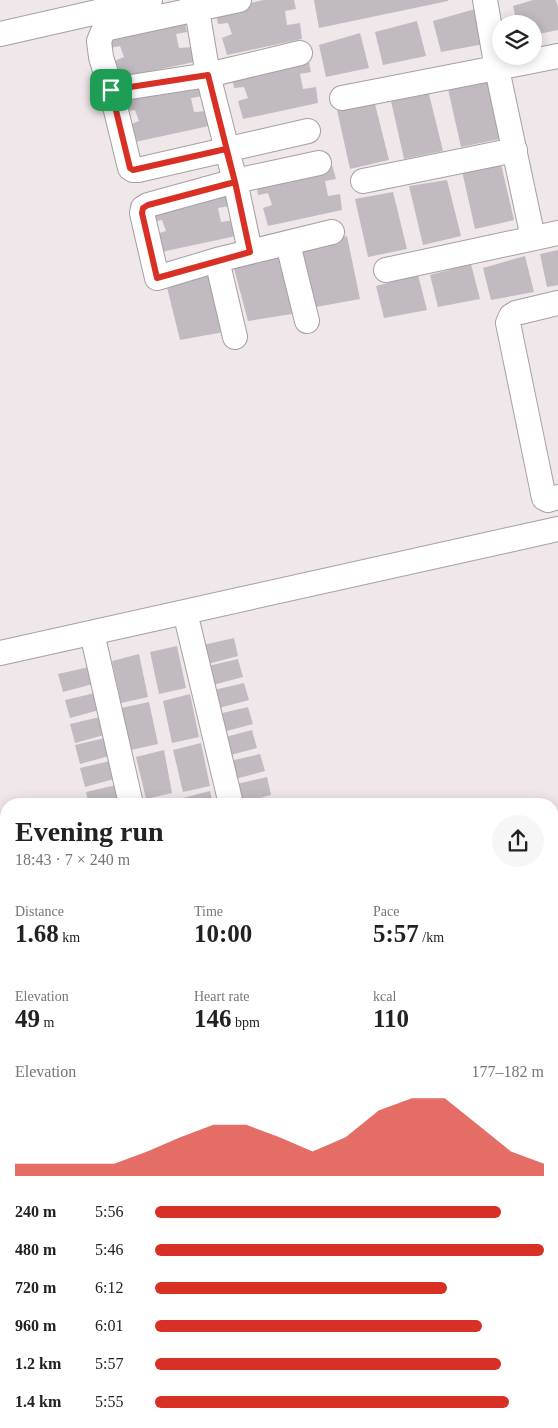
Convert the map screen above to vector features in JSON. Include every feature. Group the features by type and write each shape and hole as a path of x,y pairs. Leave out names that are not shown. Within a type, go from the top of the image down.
{"street":[{"path":"0,34 150,0"},
{"path":"239,0 195,5 104,29 99,41 101,57 130,168 133,170 308,131"},
{"path":"485,0 497,69 533,238"},
{"path":"195,5 208,75 235,182 250,252"},
{"path":"111,90 208,75 300,53"},
{"path":"342,98 558,56"},
{"path":"363,181 514,150"},
{"path":"319,163 235,182 148,205 143,208 142,213 157,278 217,260 332,232"},
{"path":"386,270 558,233"},
{"path":"288,244 306,321"},
{"path":"217,260 235,337"},
{"path":"558,303 516,313 510,316 508,322 544,498 548,500 558,497"},
{"path":"0,653 558,529"},
{"path":"185,612 231,798"},
{"path":"92,633 130,798"}],"building":[{"path":"264,0 294,0 296,9 285,11 287,25 300,23 302,39 227,55 222,38 232,34 228,23 218,24 215,10"},
{"path":"314,0 448,0 448,1 319,28"},
{"path":"533,0 556,0 558,7 558,30 542,33 542,15 515,15 513,6"},
{"path":"475,9 484,44 441,52 433,21"},
{"path":"184,18 187,32 176,34 179,48 192,47 194,62 119,78 114,61 124,57 120,46 110,48 107,34"},
{"path":"417,21 426,56 383,65 375,32"},
{"path":"360,33 369,68 326,77 319,45"},
{"path":"308,58 311,72 300,74 303,89 316,87 318,103 243,119 238,101 248,98 244,87 234,88 231,74"},
{"path":"199,81 203,96 191,98 194,112 207,111 209,126 135,142 129,125 139,121 135,110 125,111 122,97"},
{"path":"487,82 500,139 461,147 448,89"},
{"path":"429,94 443,151 404,159 391,101"},
{"path":"375,104 389,160 350,169 337,110"},
{"path":"501,164 514,220 475,229 462,171"},
{"path":"332,165 336,179 325,181 328,196 340,194 342,210 268,226 263,208 272,205 268,193 258,195 256,181"},
{"path":"447,180 461,236 423,245 409,186"},
{"path":"226,192 230,206 218,208 221,222 234,220 236,236 161,252 156,234 166,231 162,220 152,222 149,207"},
{"path":"393,192 407,249 368,257 355,199"},
{"path":"347,236 360,299 316,307 301,247"},
{"path":"558,250 558,285 547,287 540,254"},
{"path":"279,251 292,314 248,321 232,261"},
{"path":"525,256 534,292 491,300 483,268"},
{"path":"471,264 480,299 438,307 430,275"},
{"path":"211,269 224,332 180,340 165,279"},
{"path":"418,275 427,310 384,318 376,286"},
{"path":"234,638 238,656 208,664 203,645"},
{"path":"177,646 186,688 159,694 150,652"},
{"path":"139,654 148,697 121,703 112,661"},
{"path":"238,659 243,677 213,685 208,666"},
{"path":"89,667 93,684 63,692 58,674"},
{"path":"244,683 249,700 219,708 214,690"},
{"path":"95,693 99,710 70,718 65,700"},
{"path":"190,694 199,737 172,743 163,701"},
{"path":"149,702 158,744 131,750 121,708"},
{"path":"248,707 253,724 223,732 218,714"},
{"path":"100,717 104,735 75,743 70,724"},
{"path":"252,730 257,748 227,756 222,738"},
{"path":"105,738 109,756 80,764 75,745"},
{"path":"201,743 210,786 183,792 173,750"},
{"path":"164,750 172,793 146,798 136,757"},
{"path":"260,754 265,771 235,779 230,761"},
{"path":"110,761 114,779 85,787 80,768"},
{"path":"267,777 271,795 260,798 240,798 237,784"},
{"path":"116,785 119,798 88,798 86,792"},
{"path":"210,791 212,798 183,798"}],"route":[{"path":"111,90 130,168 133,170 226,149 235,182 250,252 156,277 142,213 143,208 148,205 235,182 208,75 111,90"}]}
